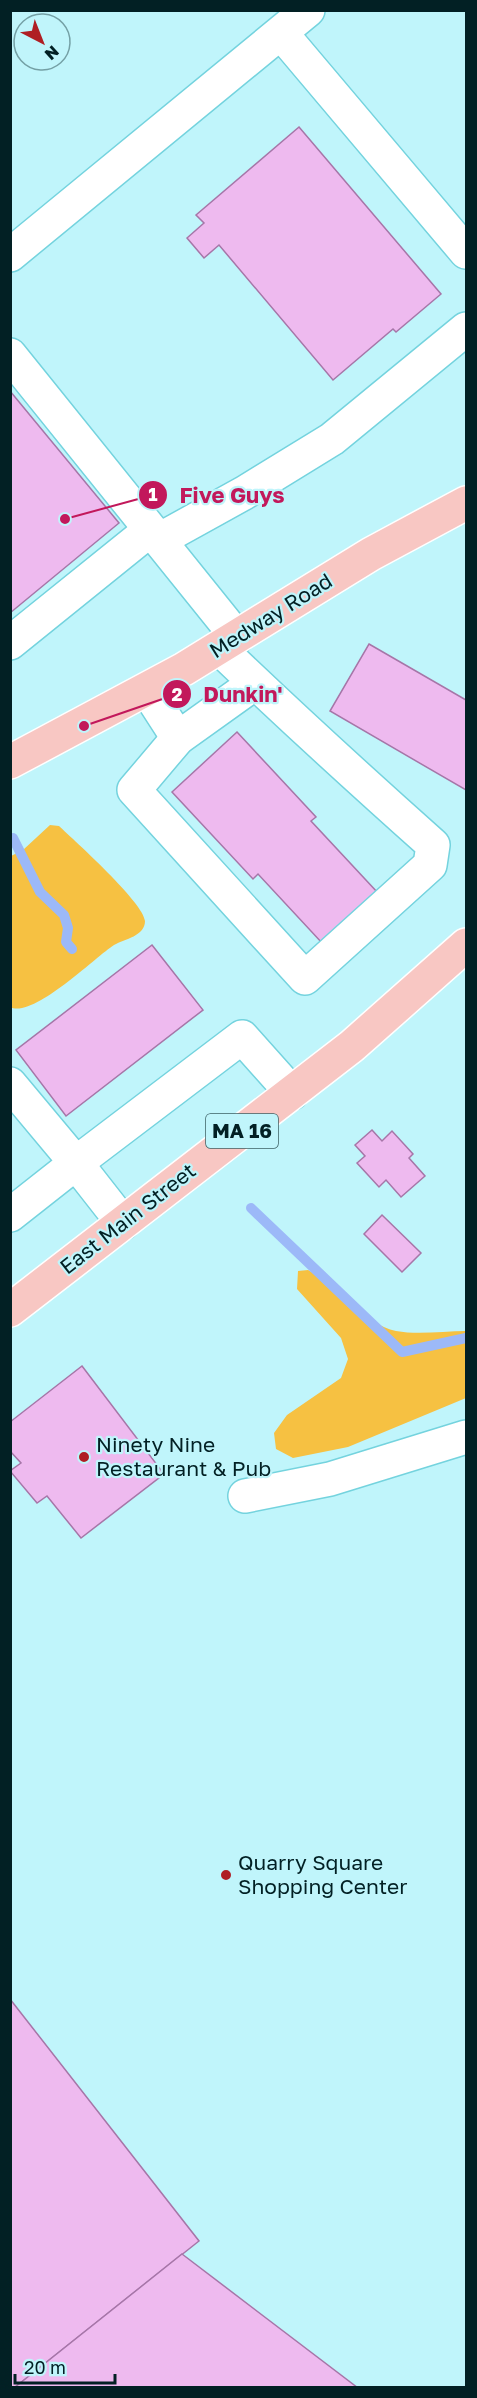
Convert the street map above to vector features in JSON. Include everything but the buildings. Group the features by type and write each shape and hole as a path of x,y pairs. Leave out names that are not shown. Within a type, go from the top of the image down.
{"main road":[{"name":"Medway Road","path":"371,554 466,483"},
{"name":"Medway Road","path":"10,762 147,690 371,554 466,503"},
{"name":"East Main Street","path":"10,1310 386,1019 466,945"}],"lane":[{"path":"10,255 308,10"},
{"path":"281,33 466,252"},
{"path":"10,643 155,535 244,494 332,439 466,330"},
{"path":"10,355 155,535 255,683 433,845 430,865 305,978 134,790 178,738 255,683"},
{"path":"147,690 178,738"},
{"path":"10,1215 242,1037 292,1093"},
{"path":"10,1084 123,1223"},
{"path":"245,1496 330,1479 466,1437"}],"shaded area":[{"path":"50,825 59,826 122,887 142,912 144,926 138,934 114,945 48,996 20,1008 10,1007 11,856 23,850"},
{"path":"308,1270 330,1285 362,1313 385,1327 413,1333 466,1331 466,1398 348,1447 293,1458 276,1449 274,1433 287,1415 341,1378 348,1359 341,1338 297,1289 298,1271"}],"waterway":[{"path":"13,838 40,892 64,915 68,928 66,942 72,949"},
{"path":"251,1208 402,1352 466,1338"}],"place":[{"name":"Five Guys","path":"65,519"},
{"name":"Dunkin'","path":"84,726"},
{"name":"Ninety Nine Restaurant & Pub","path":"84,1457"},
{"name":"Quarry Square Shopping Center","path":"226,1875"}]}
